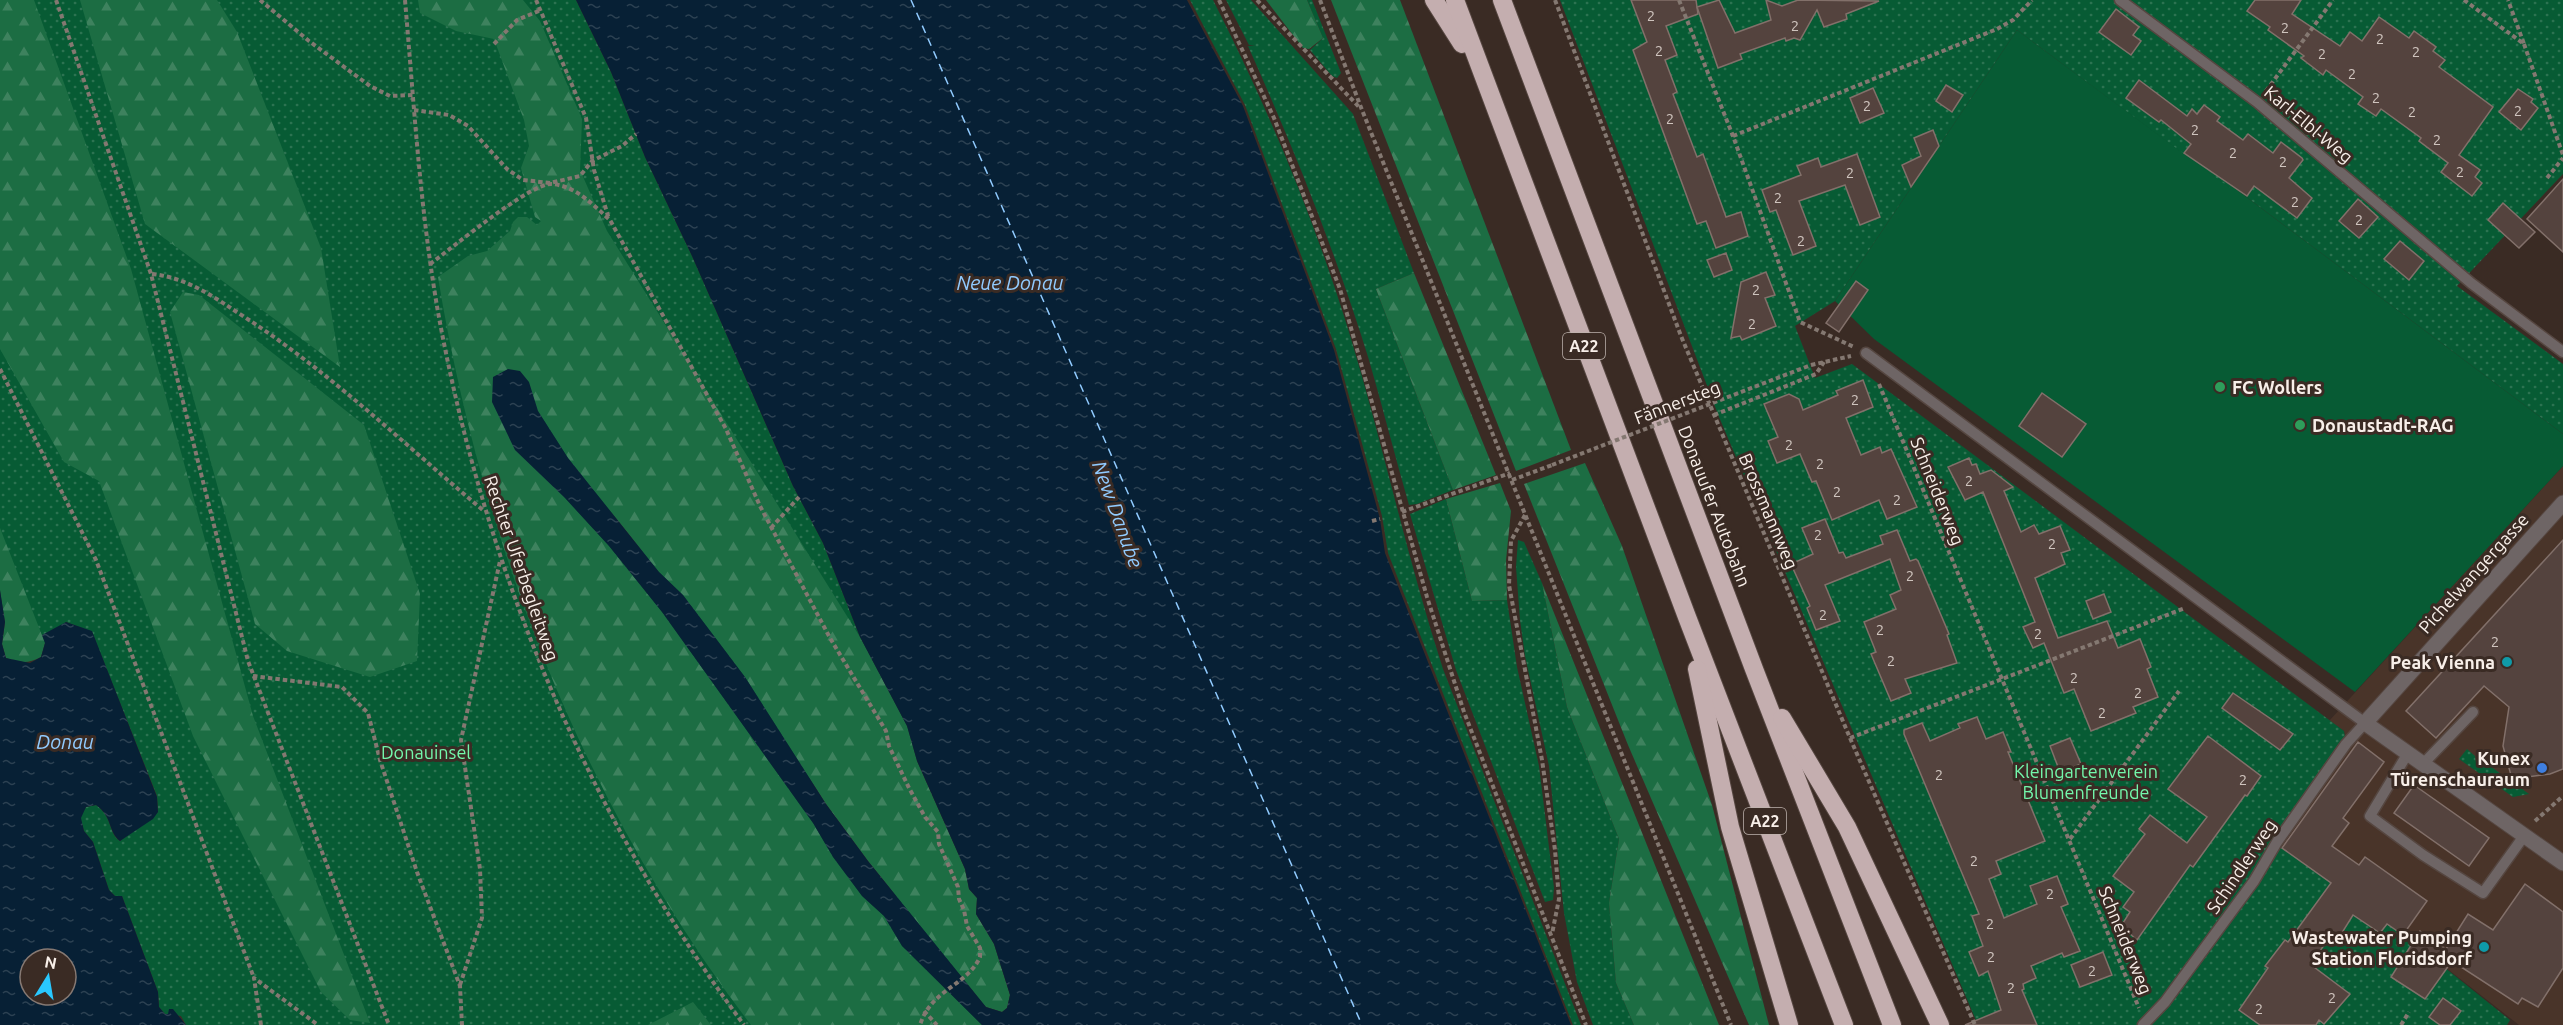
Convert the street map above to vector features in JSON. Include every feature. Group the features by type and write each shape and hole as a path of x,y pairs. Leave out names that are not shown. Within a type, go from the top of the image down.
{"highway":[{"path":"1434,0 1481,74"},
{"name":"A22","path":"1455,0 1687,617 1844,1025"},
{"name":"Donauufer Autobahn","path":"1502,0 1754,669 1892,1025"},
{"path":"1687,617 1730,827 1789,1025"},
{"path":"1754,669 1847,827 1940,1025"}],"street":[{"name":"Pichelwangergasse","path":"2365,723 2563,503"},
{"path":"2365,723 2563,863"}],"lane":[{"name":"Karl-Elbl-Weg","path":"2120,0 2258,102 2471,282 2563,352"},
{"path":"1866,353 2200,603 2365,723"},
{"path":"2423,764 2473,711"},
{"name":"Schindlerweg","path":"2145,1024 2160,1008 2254,880 2277,842 2346,744 2365,723"},
{"path":"2408,753 2370,816 2423,855 2483,893 2524,836"}],"path":[{"path":"56,0 151,274 248,661 389,1025"},
{"path":"260,0 370,87 390,96 413,95"},
{"name":"Rechter Uferbegleitweg","path":"405,0 430,264 446,351 485,511 535,653 605,806 678,931 744,1025"},
{"path":"536,0 586,118 592,161 609,220 726,429 760,506 830,638 886,731 889,746 909,788 925,817 938,832 939,844 958,886 958,899 964,910 967,926 980,948 978,963 937,997 924,1011 920,1025"},
{"path":"1219,0 1274,118 1340,289 1402,512 1464,712 1586,1025"},
{"path":"1257,0 1362,110"},
{"path":"1320,0 1362,110 1731,1025"},
{"name":"Brossmannweg","path":"1555,0 1681,336 1850,738 1975,1025"},
{"path":"1679,0 1733,136 1800,322 1866,353"},
{"path":"1733,136 1997,29 2013,20 2032,0"},
{"path":"2258,102 2333,0"},
{"path":"2464,0 2523,44"},
{"path":"2508,0 2563,157 2547,178"},
{"path":"494,44 517,20 541,10"},
{"path":"414,110 449,115 468,126 507,169 523,180 568,187 609,220"},
{"path":"430,264 527,193 550,183 580,176 592,161 622,146 636,134"},
{"path":"151,274 180,279 201,289 288,345 378,418 485,511"},
{"name":"Fännersteg","path":"1512,480 1811,365 1866,353"},
{"path":"1714,415 1816,374 1824,362"},
{"path":"0,369 96,560 254,978 261,1025"},
{"name":"Schneiderweg","path":"1879,383 2145,1024"},
{"path":"1402,512 1510,473"},
{"path":"771,528 799,497"},
{"path":"1525,514 1511,541 1509,585 1542,760 1555,850 1559,899 1552,934"},
{"path":"1371,521 1380,519"},
{"path":"460,986 482,918 480,869 461,740 501,558"},
{"path":"1850,738 2200,603"},
{"path":"254,676 342,687 368,713 387,782 460,986 462,1025"},
{"path":"2070,839 2179,691"},
{"path":"2540,815 2563,795"},
{"path":"254,978 318,1025"},
{"path":"924,1011 937,1025"},
{"path":"2401,1025 2409,1012"}],"shaded area":[{"path":"2563,466 2563,1025 2519,1025 2413,942 2271,841 2345,737 2344,731 2329,721"}],"green space":[{"name":"Donauinsel","path":"0,0 576,0 611,72 645,157 692,256 793,486 823,543 860,637 907,726 986,1007 904,907 508,369 982,1025 186,1025 181,1016 165,1014 159,1007 158,992 122,896 115,896 109,890 93,842 84,831 80,817 86,807 96,805 105,815 116,838 120,841 158,812 157,796 92,632 66,622 45,643 5,622 0,590"},
{"path":"0,0 34,0 131,269 253,716 370,1023 350,1020 321,992 193,736 99,481 64,462 0,349"},
{"path":"80,0 217,0 237,32 321,248 340,367 145,224"},
{"path":"418,0 523,0 540,21 582,119 580,170 607,231 860,637 907,726 917,761 965,869 969,889 977,898 976,914 994,944 1010,995 1007,1008 1002,1012 986,1007 868,861 826,804 745,677 683,595 659,572 568,458 538,411 565,498 609,546 662,612 813,823 833,857 862,896 884,916 902,946 982,1025 751,1025 692,942 638,854 591,764 549,670 513,575 482,477 457,377 438,277 468,256 487,251 510,231 513,222 518,217 527,217 537,225 541,221 535,217 521,168 529,146 524,120 494,39 456,31 420,13"},
{"path":"1190,0 1213,0 1271,122 1305,205 1349,332 1443,669 1581,1025 1573,1025 1388,553 1382,516 1336,349 1245,105"},
{"path":"1226,0 1251,0 1353,114 1414,273 1376,289 1453,490 1409,505 1369,360 1328,241 1282,123 1248,46 1255,46 1249,45"},
{"path":"1266,0 1307,0 1323,38 1309,49 1303,48"},
{"path":"1307,0 1312,0 1341,73 1337,78 1332,76 1310,50 1323,38"},
{"path":"1331,0 1400,0 1571,450 1516,471"},
{"name":"Kleingartenverein Blumenfreunde","path":"1560,0 2563,0 2563,174 2457,286 2563,364 2563,434 2233,187 2230,189 2017,30 1835,301 1795,326 1815,378 1852,364 2344,731 2345,737 2272,841 2413,942 2510,1020 2507,1025 1978,1025 1719,417"},
{"name":"FC Wollers","path":"2017,30 2230,188 2233,187 2563,434 2563,466 2355,692 1874,339 1835,301"},
{"path":"1414,273 1496,475 1453,490 1376,289"},
{"path":"183,292 199,295 364,425 420,594 417,661 370,677 287,651 255,624 170,312"},
{"path":"1585,463 1622,546 1712,805 1769,1025 1749,1025 1628,745 1524,484"},
{"path":"1500,483 1511,511 1506,560 1507,600 1472,601 1446,499"},
{"path":"1446,499 1472,601 1507,600 1517,667 1539,766 1554,888 1553,900 1545,902 1456,670 1410,514"},
{"path":"0,528 45,643 41,657 28,662 6,658 2,644 5,622 0,590"},
{"path":"1518,540 1524,542 1542,583 1567,707 1619,839 1609,903 1616,983 1634,1025 1593,1025 1577,982 1564,913 1549,766 1525,656 1520,620 1516,567"},
{"path":"1542,583 1719,1025 1634,1025 1616,983 1609,903 1619,839 1567,707"},
{"path":"2467,749 2475,756 2476,762 2483,761 2529,794 2513,797 2459,759"},
{"path":"693,1002 711,1025 648,1025"}],"water":[{"name":"Neue Donau","path":"576,0 1187,0 1243,106 1334,350 1380,519 1385,553 1571,1025 982,1025 902,946 884,916 862,896 833,857 813,823 662,612 609,546 565,498 515,450 492,402 493,377 508,369 520,371 529,382 538,411 568,458 659,572 683,595 745,677 826,804 868,861 986,1007 1002,1012 1007,1008 1010,995 994,944 976,914 977,898 969,889 965,869 917,761 907,726 860,637 823,543 793,486 692,256 645,157 611,72"},
{"name":"Donau","path":"0,590 5,622 2,644 6,658 30,663 41,657 45,643 42,635 66,622 92,631 157,797 158,812 153,819 120,841 105,814 96,805 86,807 81,818 84,831 93,842 109,890 115,896 122,896 158,992 159,1007 165,1014 168,1014 169,1009 173,1009 186,1025 0,1025"}],"building":[{"path":"1631,0 1696,0 1698,14 1666,26 1677,55 1665,60 1677,92 1673,94 1697,157 1703,154 1726,217 1741,212 1748,236 1716,248 1706,221 1697,224 1633,50 1647,42"},
{"path":"1719,0 1735,33 1771,20 1766,0 1782,6 1798,0 1879,1 1846,14 1847,19 1824,27 1817,10 1800,40 1794,38 1786,41 1785,38 1740,54 1742,59 1718,68 1697,7"},
{"path":"2255,0 2301,0 2292,14 2340,46 2350,32 2362,41 2379,17 2409,38 2414,31 2436,47 2433,51 2445,60 2439,67 2493,107 2459,155 2480,170 2475,177 2482,183 2472,196 2441,172 2448,163 2419,141 2421,138 2381,109 2376,116 2358,104 2363,97 2326,70 2323,75 2301,58 2304,56 2268,30 2270,27 2247,11"},
{"path":"2116,9 2139,27 2133,35 2141,41 2131,55 2099,32"},
{"path":"2139,80 2187,116 2192,109 2197,114 2204,105 2220,117 2217,121 2243,140 2248,134 2273,153 2281,142 2302,158 2303,160 2289,178 2312,198 2297,218 2254,186 2247,196 2184,153 2191,144 2161,120 2159,122 2126,98"},
{"path":"1946,85 1963,95 1952,112 1936,101"},
{"path":"1873,88 1884,113 1860,123 1850,98"},
{"path":"2518,89 2533,99 2531,102 2538,108 2521,130 2499,112"},
{"path":"1933,130 1939,146 1911,187 1902,165 1921,156 1914,138"},
{"path":"1857,154 1880,217 1860,225 1845,185 1799,201 1816,246 1793,255 1776,210 1770,212 1762,190 1801,175 1797,166 1818,158 1821,167"},
{"path":"2563,179 2563,252 2527,219"},
{"path":"2358,199 2378,217 2359,238 2339,221"},
{"path":"2503,203 2535,232 2519,248 2488,220"},
{"path":"2400,241 2424,261 2409,280 2384,259"},
{"path":"1726,253 1732,270 1714,277 1707,260"},
{"path":"1766,272 1775,295 1765,298 1776,326 1742,340 1740,336 1731,338 1741,282"},
{"path":"1856,281 1868,290 1839,332 1826,323"},
{"path":"1863,380 1873,407 1846,418 1861,455 1880,447 1882,453 1891,449 1917,507 1887,519 1879,500 1832,520 1816,481 1812,482 1800,454 1777,463 1768,441 1778,437 1764,404 1789,394 1799,399 1803,410 1838,395 1836,391"},
{"path":"2042,393 2086,424 2062,457 2019,426"},
{"path":"1969,458 1972,465 1976,464 1980,474 1991,470 2013,487 2004,491 2021,532 2034,525 2039,534 2060,526 2070,550 2061,553 2065,564 2035,578 2058,638 2107,621 2118,648 2140,639 2151,667 2147,669 2158,697 2133,707 2136,713 2091,731 2074,689 2064,693 2044,643 2033,648 2023,627 2035,622 1983,492 1965,500 1948,467"},
{"path":"1825,519 1839,553 1843,552 1846,558 1883,544 1880,536 1897,530 1910,561 1916,559 1918,561 1949,634 1947,635 1957,663 1905,679 1911,693 1891,701 1871,654 1876,652 1864,622 1896,609 1890,595 1901,590 1890,559 1825,585 1840,621 1816,630 1807,608 1810,606 1791,564 1813,554 1802,528"},
{"name":"Peak Vienna","path":"2563,540 2563,769 2550,774 2512,779 2503,746 2509,707 2484,686 2436,738 2406,711"},
{"path":"2104,594 2111,612 2093,619 2086,601"},
{"path":"2233,693 2293,734 2280,750 2222,708"},
{"path":"1977,717 1986,739 2003,732 2011,752 2008,752 2045,841 1996,861 2001,874 1989,879 2004,918 2037,904 2030,886 2057,876 2068,904 2061,907 2080,951 2064,957 2062,953 2031,966 2036,978 2023,984 2024,989 2022,990 2037,1025 1965,1025 2001,1010 1988,971 1979,976 1969,952 1983,946 1972,916 1979,914 1904,734 1904,730 1922,723 1930,741 1960,728 1958,724"},
{"path":"2208,736 2261,776 2193,867 2190,865 2137,940 2121,926 2130,912 2123,907 2134,892 2113,876 2145,834 2139,829 2150,815 2187,843 2207,817 2168,789"},
{"path":"2070,738 2081,764 2060,772 2050,746"},
{"path":"2358,742 2384,762 2343,818 2349,823 2332,846 2359,865 2365,857 2427,901 2403,935 2387,924 2380,933 2353,915 2340,936 2334,932 2310,964 2350,994 2324,1024 2319,1020 2316,1025 2260,1025 2239,1010 2268,968 2265,966 2285,940 2288,942 2331,883 2282,848"},
{"path":"2414,785 2489,838 2469,866 2394,813"},
{"name":"Wastewater Pumping Station Floridsdorf","path":"2525,884 2563,912 2563,968 2538,1007 2522,998 2518,1004 2452,961 2425,999 2391,977 2420,931 2446,949 2468,914 2493,930"},
{"path":"2103,952 2112,975 2080,987 2071,965"},
{"path":"2443,998 2461,1011 2450,1025 2440,1025 2429,1017"}],"ferry route":[{"path":"911,0 1362,1025"}],"place":[{"name":"FC Wollers","path":"2220,387"},
{"name":"Donaustadt-RAG","path":"2300,425"},
{"name":"Peak Vienna","path":"2507,662"},
{"name":"Kunex Türenschauraum","path":"2542,768"},
{"name":"Wastewater Pumping Station Floridsdorf","path":"2484,947"}],"water label":[{"name":"New Danube","path":"1118,514"}]}
